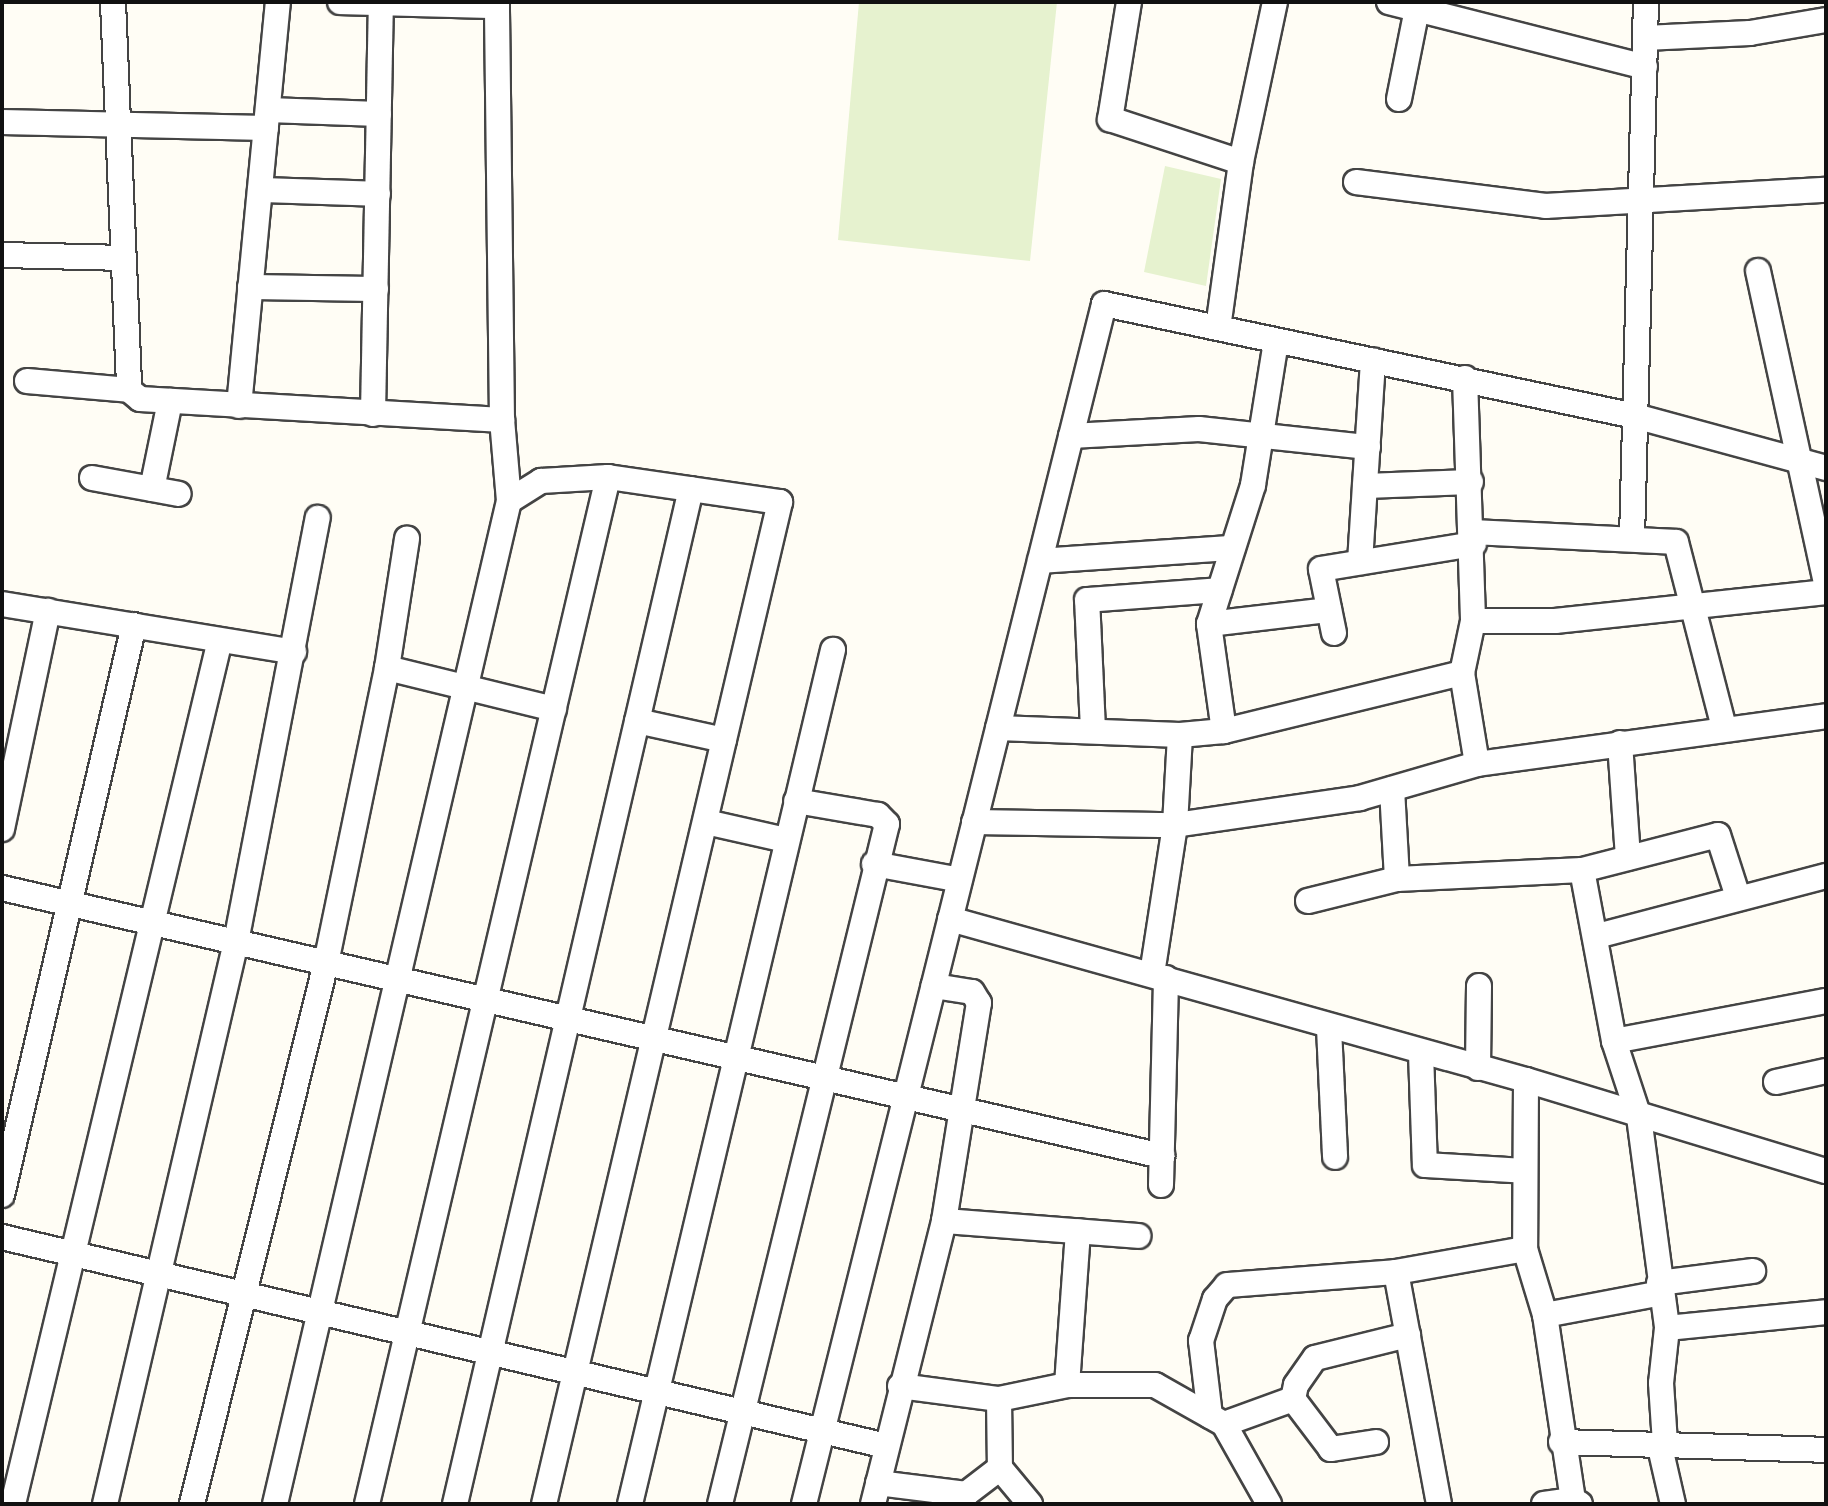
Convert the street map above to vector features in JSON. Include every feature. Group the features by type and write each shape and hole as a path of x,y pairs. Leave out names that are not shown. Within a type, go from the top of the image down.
{"street":[{"path":"113,2 121,258 129,390"},
{"path":"239,406 278,2"},
{"path":"275,1504 509,501 502,420 497,4 340,2"},
{"path":"1129,2 1110,119 1241,162"},
{"path":"1218,328 1241,162 1275,2"},
{"path":"1389,2 1645,67"},
{"path":"1632,539 1646,2"},
{"path":"373,414 381,3"},
{"path":"1399,99 1417,9"},
{"path":"1645,38 1750,33 1826,20"},
{"path":"2,122 117,123 379,114"},
{"path":"1356,182 1545,206 1826,190"},
{"path":"260,190 378,194"},
{"path":"2,255 121,258"},
{"path":"1758,271 1796,460 1826,582"},
{"path":"250,287 376,289"},
{"path":"804,1504 1104,304 1635,416 1826,468"},
{"path":"1224,731 1209,624 1253,485 1276,342"},
{"path":"1360,562 1373,360"},
{"path":"1465,378 1474,538 1473,621 1462,673 1477,764"},
{"path":"27,381 129,390 140,399 502,420"},
{"path":"152,489 170,401"},
{"path":"1071,436 1199,429 1260,432 1368,447"},
{"path":"509,501 541,481 608,477 780,502 544,1504"},
{"path":"367,1504 608,477"},
{"path":"92,478 179,494"},
{"path":"1365,486 1471,482"},
{"path":"455,1504 691,489"},
{"path":"105,1504 236,942 318,518"},
{"path":"1209,624 1332,622 1321,569 1474,538 1676,542 1724,728"},
{"path":"192,1504 326,963 387,668 407,539"},
{"path":"1040,561 1233,548"},
{"path":"1093,730 1087,600 1220,590"},
{"path":"1473,621 1555,621 1826,592"},
{"path":"2,604 294,652"},
{"path":"2,829 48,611"},
{"path":"2,1195 134,625"},
{"path":"13,1504 220,640"},
{"path":"630,1504 833,650"},
{"path":"387,668 466,684 554,709"},
{"path":"998,728 1180,735 1224,731 1462,673"},
{"path":"974,822 1175,825 1360,798 1477,764 1826,716"},
{"path":"637,721 724,740"},
{"path":"1161,1185 1159,976 1175,825 1180,735"},
{"path":"1620,743 1628,858"},
{"path":"1392,789 1397,879"},
{"path":"720,1504 874,864 887,824 878,815 796,801"},
{"path":"706,822 786,840"},
{"path":"1308,901 1397,879 1582,870 1718,835 1738,897"},
{"path":"874,864 960,880"},
{"path":"1582,870 1597,936 1614,1041 1639,1117 1667,1328 1661,1383 1662,1443 1673,1504"},
{"path":"1597,936 1826,876"},
{"path":"2,888 1162,1156"},
{"path":"950,919 1159,976 1329,1028 1526,1080 1639,1117 1826,1171"},
{"path":"933,986 972,992 979,1003 944,1221 900,1386 876,1493 966,1494 1000,1468"},
{"path":"1478,1068 1479,986"},
{"path":"1614,1041 1826,1001"},
{"path":"1329,1028 1335,1157"},
{"path":"1421,1053 1425,1165 1525,1171"},
{"path":"1776,1082 1826,1071"},
{"path":"1526,1080 1525,1249 1545,1315 1561,1442 1576,1502 1544,1504"},
{"path":"944,1221 1138,1236"},
{"path":"1067,1385 1078,1231"},
{"path":"2,1237 886,1446"},
{"path":"1269,1504 1217,1420 1201,1341 1215,1299 1227,1285 1396,1272 1525,1249"},
{"path":"1545,1315 1660,1288 1753,1271"},
{"path":"1396,1272 1439,1504"},
{"path":"1667,1328 1826,1312"},
{"path":"1293,1399 1301,1371 1315,1358 1408,1335"},
{"path":"900,1386 999,1399 1067,1385 1155,1385 1217,1420 1293,1399"},
{"path":"999,1399 1000,1468 1030,1504"},
{"path":"1293,1399 1331,1449 1376,1442"},
{"path":"1561,1442 1826,1450"}],"green space":[{"path":"859,2 1057,2 1030,261 838,240"},
{"path":"1165,166 1221,179 1206,286 1144,272"}]}
